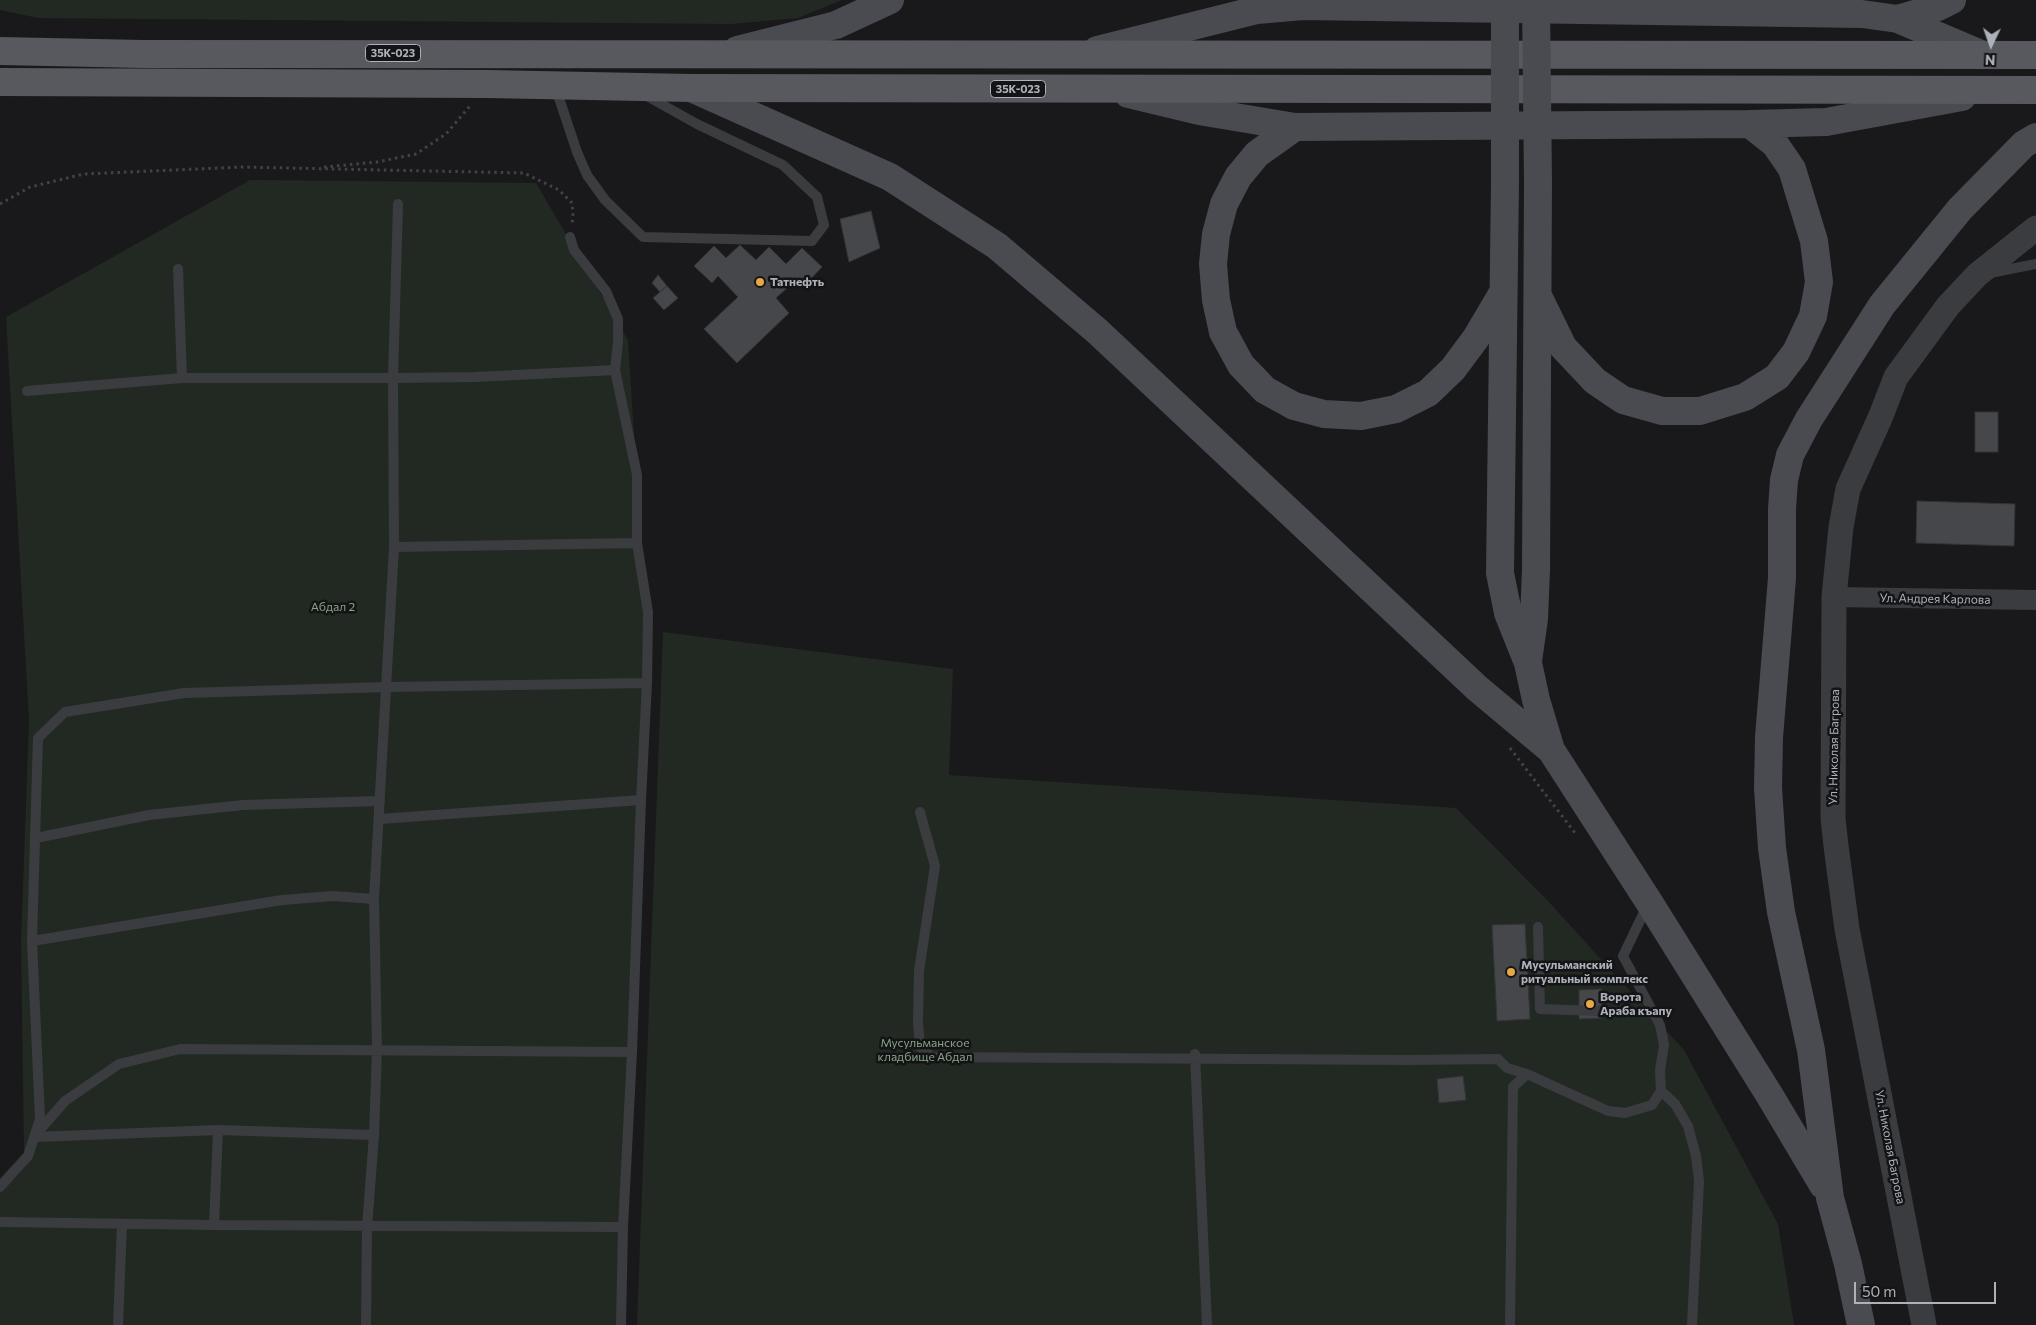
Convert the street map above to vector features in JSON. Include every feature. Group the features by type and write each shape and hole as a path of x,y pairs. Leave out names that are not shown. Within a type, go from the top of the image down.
{"main road":[{"path":"718,55 836,25 890,0"},
{"path":"1505,0 1505,182 1502,293 1500,573 1508,613 1528,663 1536,700 1551,750 1649,902 1770,1096 1830,1198"},
{"path":"1528,663 1534,619 1536,570 1538,183 1536,0"},
{"path":"1898,18 1938,7 1952,0"},
{"path":"1076,55 1245,5 1862,14 1898,18 1983,55"},
{"name":"35К-023","path":"0,51 143,54 2036,55"},
{"name":"35К-023","path":"0,82 488,84 691,88 2036,90"},
{"path":"691,88 890,176 997,246 1097,331 1478,688 1551,750"},
{"path":"1105,89 1199,111 1295,127 1826,122 2003,90"},
{"path":"1538,296 1563,348 1595,381 1624,400 1662,411 1700,411 1745,397 1777,377 1796,352 1813,316 1819,282 1814,241 1792,169 1775,144 1750,124"},
{"path":"1295,127 1257,154 1238,177 1224,204 1213,264 1216,300 1224,332 1241,365 1265,390 1294,406 1324,414 1360,416 1396,409 1428,393 1453,369 1476,338 1502,293"},
{"path":"1860,1325 1848,1264 1830,1198 1810,1050 1781,912 1772,848 1768,788 1769,737 1782,578 1784,480 1790,455 1808,419 1882,305 1960,209 2024,144 2036,137"}],"street":[{"name":"Ул. Николая Багрова","path":"1924,1325 1847,928 1833,818 1834,597 1841,527 1848,489 1896,377 1948,306 1977,275 2036,228"},
{"name":"Ул. Андрея Карлова","path":"1834,597 2036,600"}],"lane":[{"path":"555,85 576,152 587,175 605,200 643,237 812,241 824,225 817,197 783,165 696,124 630,87"},
{"path":"366,1325 367,1227 374,1135 377,1049 374,899 394,548 393,378 398,204"},
{"path":"570,237 574,250 606,291 618,319 615,370 637,475 636,543 648,612 647,683 623,1227 621,1325"},
{"path":"1977,275 2036,264"},
{"path":"178,269 182,378"},
{"path":"27,391 182,378 476,377 615,370"},
{"path":"394,548 636,543"},
{"path":"0,1187 28,1156 40,1120 32,941 38,738 65,712 184,693 387,687 647,683"},
{"path":"380,819 641,800"},
{"path":"36,838 149,815 224,807 380,801"},
{"path":"920,812 934,866 919,971 918,1023 920,1047 932,1056 1498,1059 1507,1068 1527,1074 1608,1111 1625,1113 1652,1105 1661,1091 1660,1070 1664,1045 1660,1025 1623,956 1649,902"},
{"path":"32,941 282,900 333,896 374,899"},
{"path":"1538,927 1540,1008 1654,1013"},
{"path":"35,1137 65,1101 119,1064 180,1048 632,1052"},
{"path":"1195,1056 1207,1325"},
{"path":"1510,1325 1513,1087 1527,1074"},
{"path":"1661,1091 1675,1104 1688,1126 1696,1156 1699,1181 1692,1325"},
{"path":"35,1137 218,1130 374,1135"},
{"path":"214,1225 218,1130"},
{"path":"0,1222 367,1227 623,1227"},
{"path":"118,1325 122,1224"}],"path":[{"path":"309,168 377,162 416,154 446,134 488,84"},
{"path":"0,204 30,187 84,174 242,167 524,172 559,190 572,203 574,214 570,237"},
{"path":"1506,742 1576,835"}],"green space":[{"path":"0,0 842,0 798,18 731,24 38,18 0,10"},
{"name":"Абдал 2","path":"250,180 536,183 628,340 645,612 624,1325 0,1325 0,1178 24,1152 21,942 29,721 6,317"},
{"name":"Мусульманское кладбище Абдал","path":"663,632 953,669 949,775 1456,808 1547,900 1684,1050 1778,1224 1794,1325 637,1325"}],"building":[{"path":"871,211 880,248 849,262 840,219"},
{"path":"740,245 756,260 769,247 786,264 802,248 822,267 805,285 798,278 776,298 789,313 737,363 704,329 738,297 718,276 712,283 694,266 714,246 726,258"},
{"path":"658,275 667,286 660,292 652,283"},
{"path":"667,286 678,298 664,310 653,298"},
{"path":"1975,412 1998,412 1998,452 1975,452"},
{"path":"1917,501 2015,504 2014,546 1916,543"},
{"name":"Мусульманский ритуальный комплекс","path":"1525,924 1530,1019 1497,1021 1492,925"},
{"name":"Ворота Араба къапу","path":"1602,989 1602,1018 1579,1019 1579,990"},
{"path":"1463,1076 1466,1100 1439,1103 1437,1079"}],"place":[{"name":"Татнефть","path":"760,282"},
{"name":"Мусульманский ритуальный комплекс","path":"1511,972"},
{"name":"Ворота Араба къапу","path":"1590,1004"}]}
